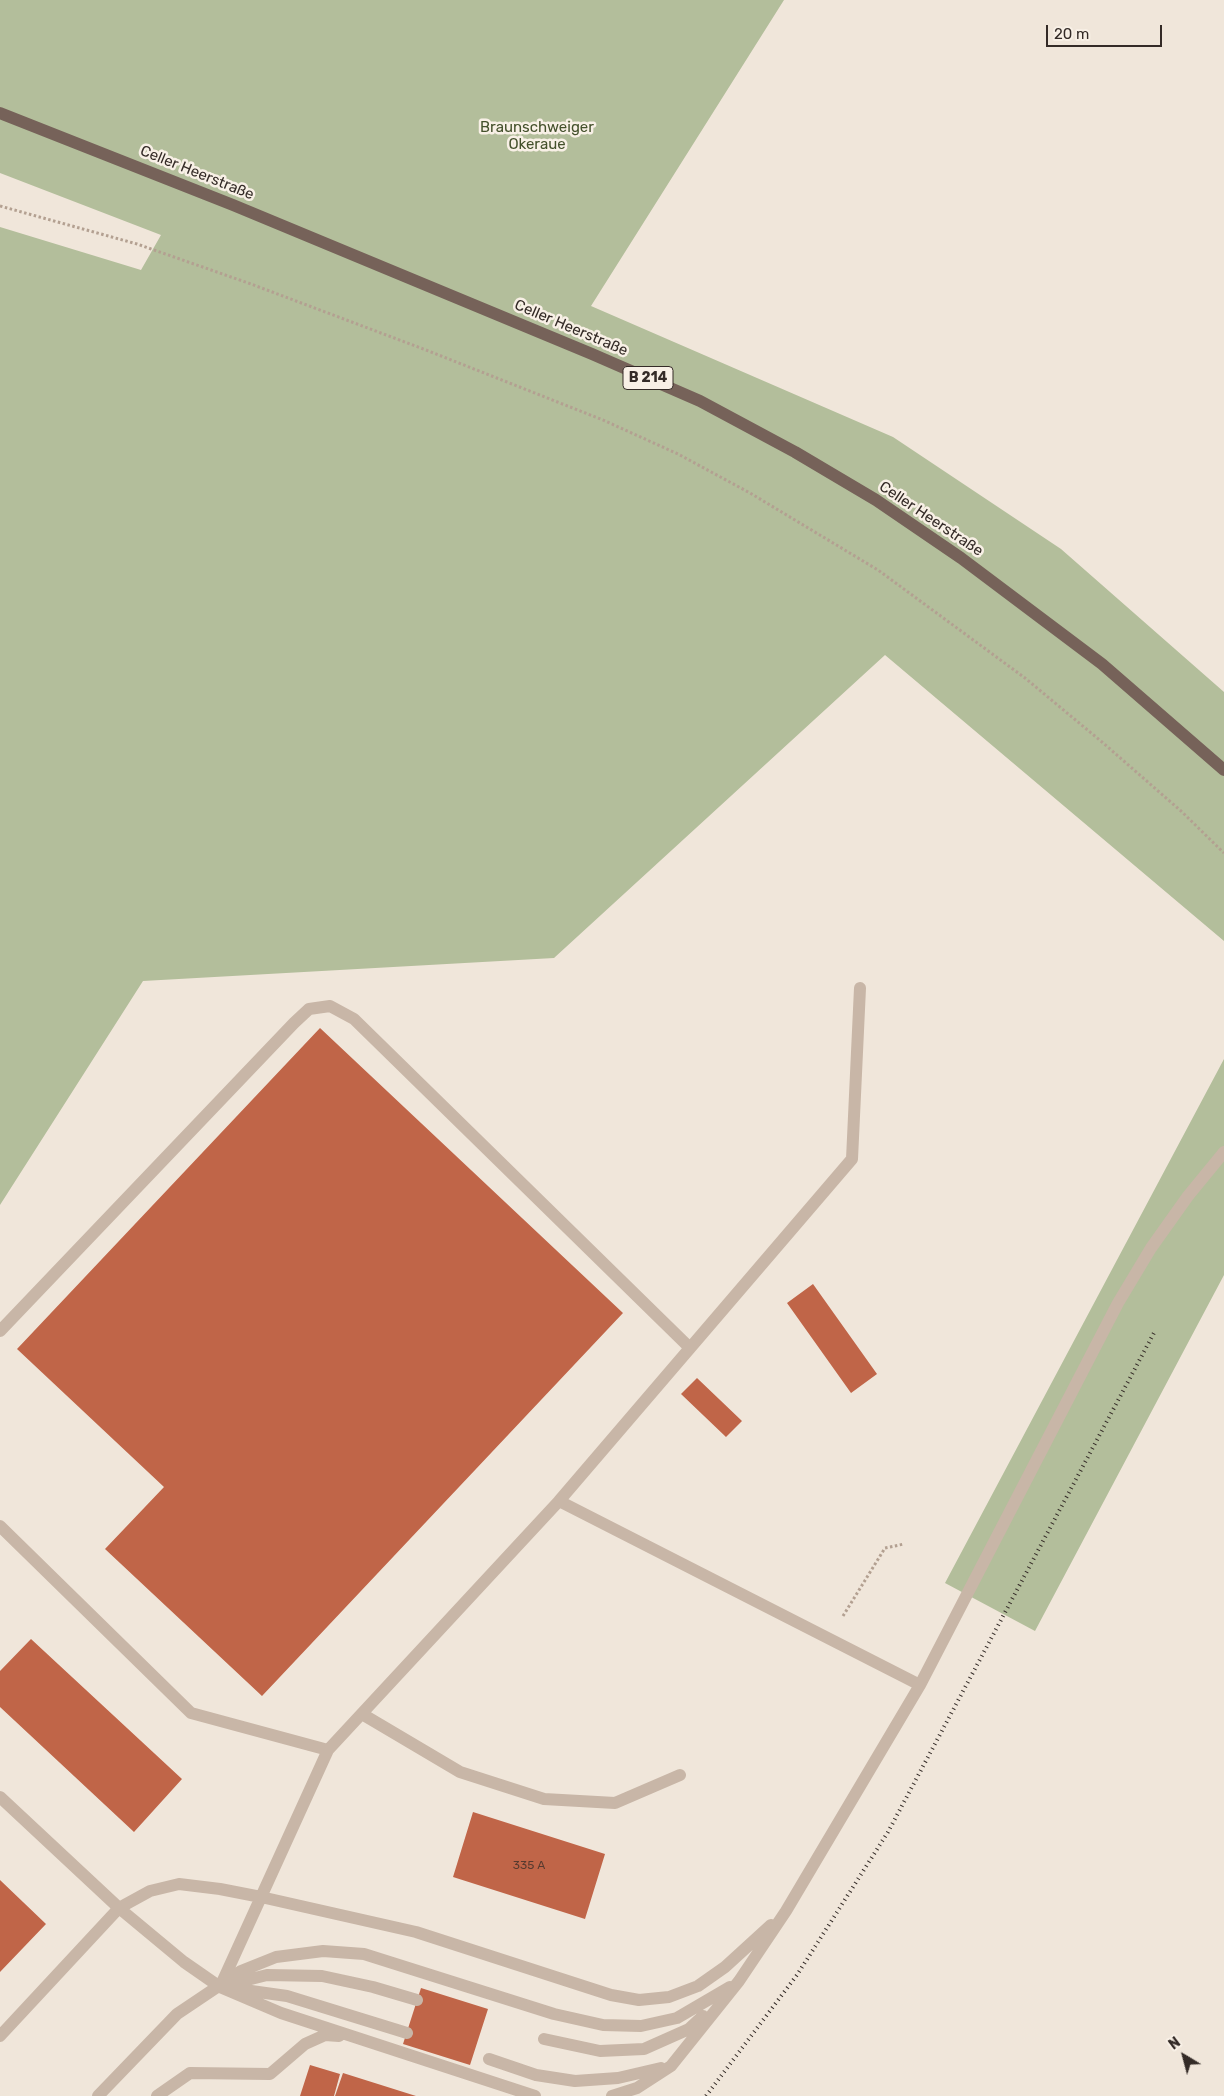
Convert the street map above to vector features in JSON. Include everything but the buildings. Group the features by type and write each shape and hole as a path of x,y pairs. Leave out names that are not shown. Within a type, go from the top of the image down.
{"main road":[{"name":"Celler Heerstraße","path":"0,113 234,205 592,354 700,401 796,452 876,500 961,558 1102,664 1224,770"}],"lane":[{"path":"220,1987 328,1750 559,1501 852,1159 860,988"},
{"path":"0,1331 294,1023 309,1010 330,1006 354,1019 690,1348"},
{"path":"612,2096 638,2088 671,2066 739,1981 786,1911 920,1685 1118,1303 1156,1241 1188,1196 1224,1152"},
{"path":"559,1501 920,1685"},
{"path":"0,1526 191,1713 328,1750"},
{"path":"362,1714 460,1772 544,1799 615,1803 680,1775"},
{"path":"0,1797 119,1908 184,1962 220,1987 280,2013 535,2096"},
{"path":"0,2036 119,1908 150,1891 179,1884 261,1897 416,1932 611,1996 639,2000 669,1997 698,1986 725,1967 786,1911"},
{"path":"98,2096 177,2014 220,1987 241,1971 276,1958 323,1951 364,1954 554,2014 603,2025 641,2026 677,2018 739,1981"},
{"path":"220,1987 267,1975 322,1976 373,1987 417,2000"},
{"path":"544,2039 600,2051 644,2049 689,2029 739,1981"},
{"path":"220,1987 287,1996 407,2033"},
{"path":"157,2096 190,2073 270,2074 304,2044 325,2035 357,2038"},
{"path":"489,2060 536,2075 576,2081 618,2078 671,2066"}],"path":[{"path":"0,206 137,244 251,284 604,420 678,454 750,493 885,576 1025,678 1130,767 1224,853"},
{"path":"829,1640 885,1548 904,1544"}],"green space":[{"name":"Braunschweiger Okeraue","path":"0,0 784,0 591,306 893,437 1061,549 1224,692 1224,941 885,655 554,958 143,981 0,1205 0,227 141,270 161,235 0,173"},
{"path":"1224,1059 1224,1275 1035,1631 945,1583"}],"railway":[{"path":"706,2096 797,1975 888,1832 1155,1331"}]}
